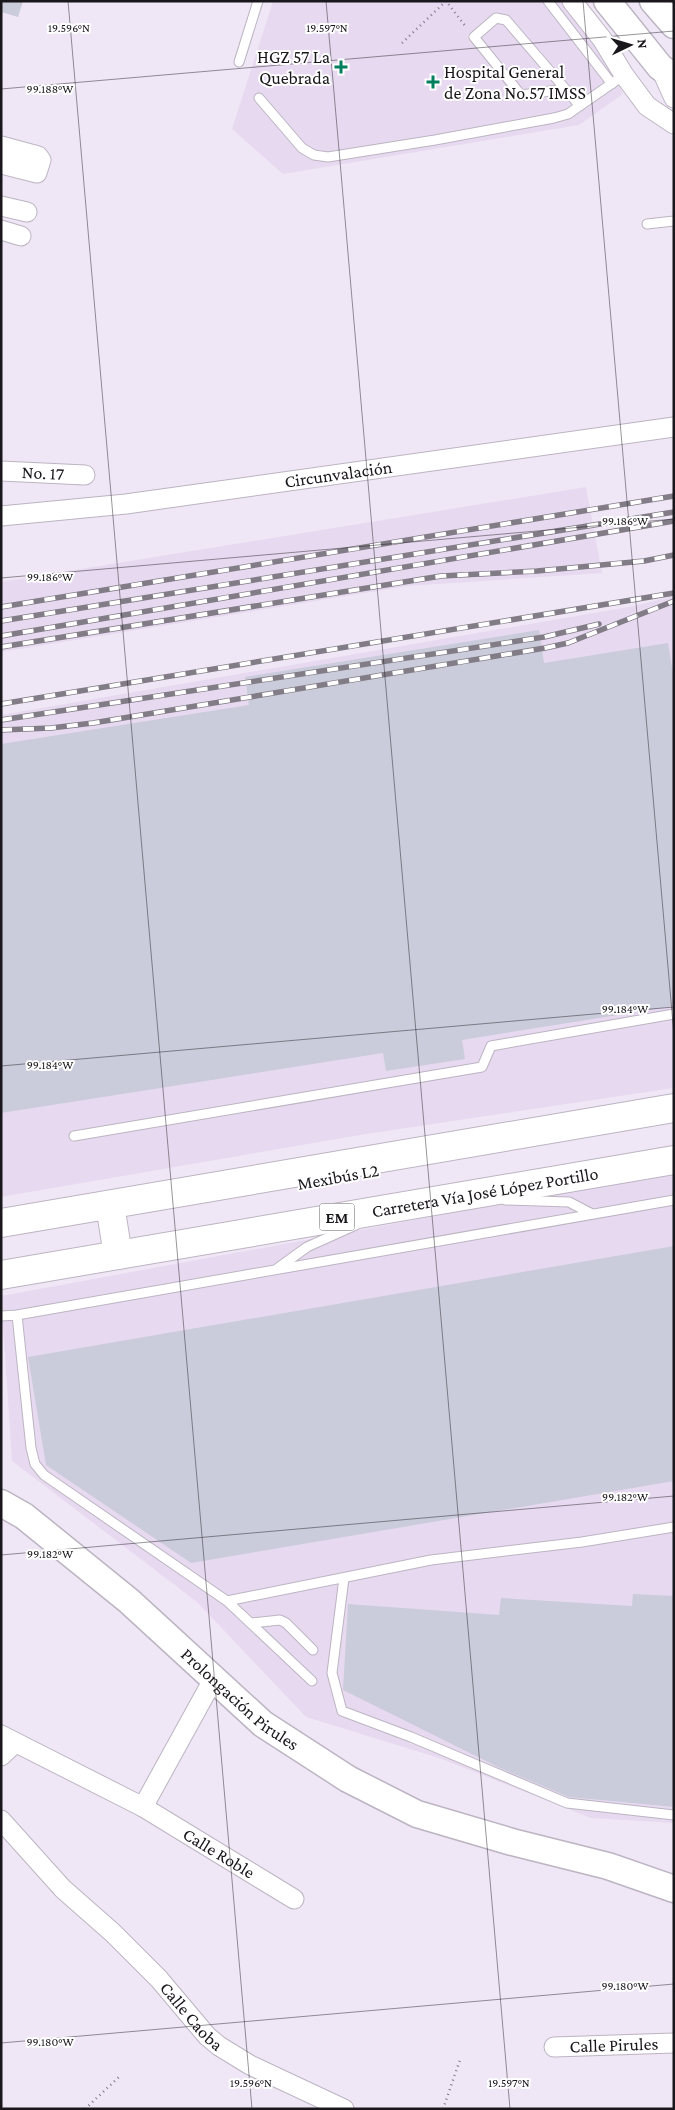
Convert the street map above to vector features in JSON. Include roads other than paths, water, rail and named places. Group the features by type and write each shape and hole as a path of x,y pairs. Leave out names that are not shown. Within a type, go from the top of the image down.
{"main road":[{"path":"607,1 667,72"},
{"path":"653,1 674,25"},
{"path":"1,1223 111,1212 674,1108"},
{"name":"Carretera Vía José López Portillo","path":"1,1275 113,1249 388,1209 674,1160"},
{"path":"111,1212 113,1249"},
{"name":"Prolongación Pirules","path":"1,1503 24,1516 129,1601 263,1724 348,1779 417,1814 512,1842 608,1866 674,1889"}],"street":[{"path":"572,1 602,39 618,79 647,106 674,124"},
{"path":"667,72 674,98"},
{"path":"1,146 38,156 41,160 37,173 1,164"},
{"path":"1,206 27,212"},
{"path":"1,230 22,236"},
{"name":"Circunvalación","path":"1,516 126,504 674,427"},
{"name":"No. 17","path":"1,471 85,474"},
{"path":"144,1807 214,1678"},
{"path":"1,1756 8,1739"},
{"name":"Calle Roble","path":"8,1739 144,1807 294,1900"},
{"name":"Calle Caoba","path":"1,1820 63,1889 113,1933 159,1979 207,2036 250,2066 344,2109"},
{"name":"Calle Pirules","path":"554,2047 674,2043"}],"lane":[{"path":"239,62 258,1"},
{"path":"259,98 302,148 314,155 328,157 435,140 568,114 618,79 548,1"},
{"path":"565,89 521,94 474,37 496,18 506,20 580,106"},
{"path":"647,224 674,222"},
{"path":"74,1136 482,1067 491,1046 674,1014"},
{"name":"Mexibús L2","path":"113,1249 674,1151"},
{"path":"468,1195 515,1201 556,1200 569,1202 592,1214"},
{"path":"1,1316 17,1315 674,1200"},
{"path":"276,1270 307,1247 388,1209"},
{"path":"1,1232 29,1228"},
{"path":"17,1315 31,1448 35,1464 44,1475 226,1601 312,1681"},
{"path":"226,1601 431,1560 582,1542 674,1527"},
{"path":"344,1578 332,1673 342,1711 412,1737 567,1803 674,1815"},
{"path":"251,1623 280,1620 286,1623 314,1650"}],"railway":[{"path":"1,607 674,496"},
{"path":"1,621 674,512"},
{"path":"1,636 674,521"},
{"path":"1,647 441,576 537,571 644,561 674,555"},
{"path":"1,704 674,593"},
{"path":"1,730 51,728 93,723 545,648 568,643 674,601"},
{"path":"1,720 544,637 599,624"}],"place":[{"name":"HGZ 57 La Quebrada","path":"341,67"},
{"name":"Hospital General de Zona No.57 IMSS","path":"433,82"}]}
